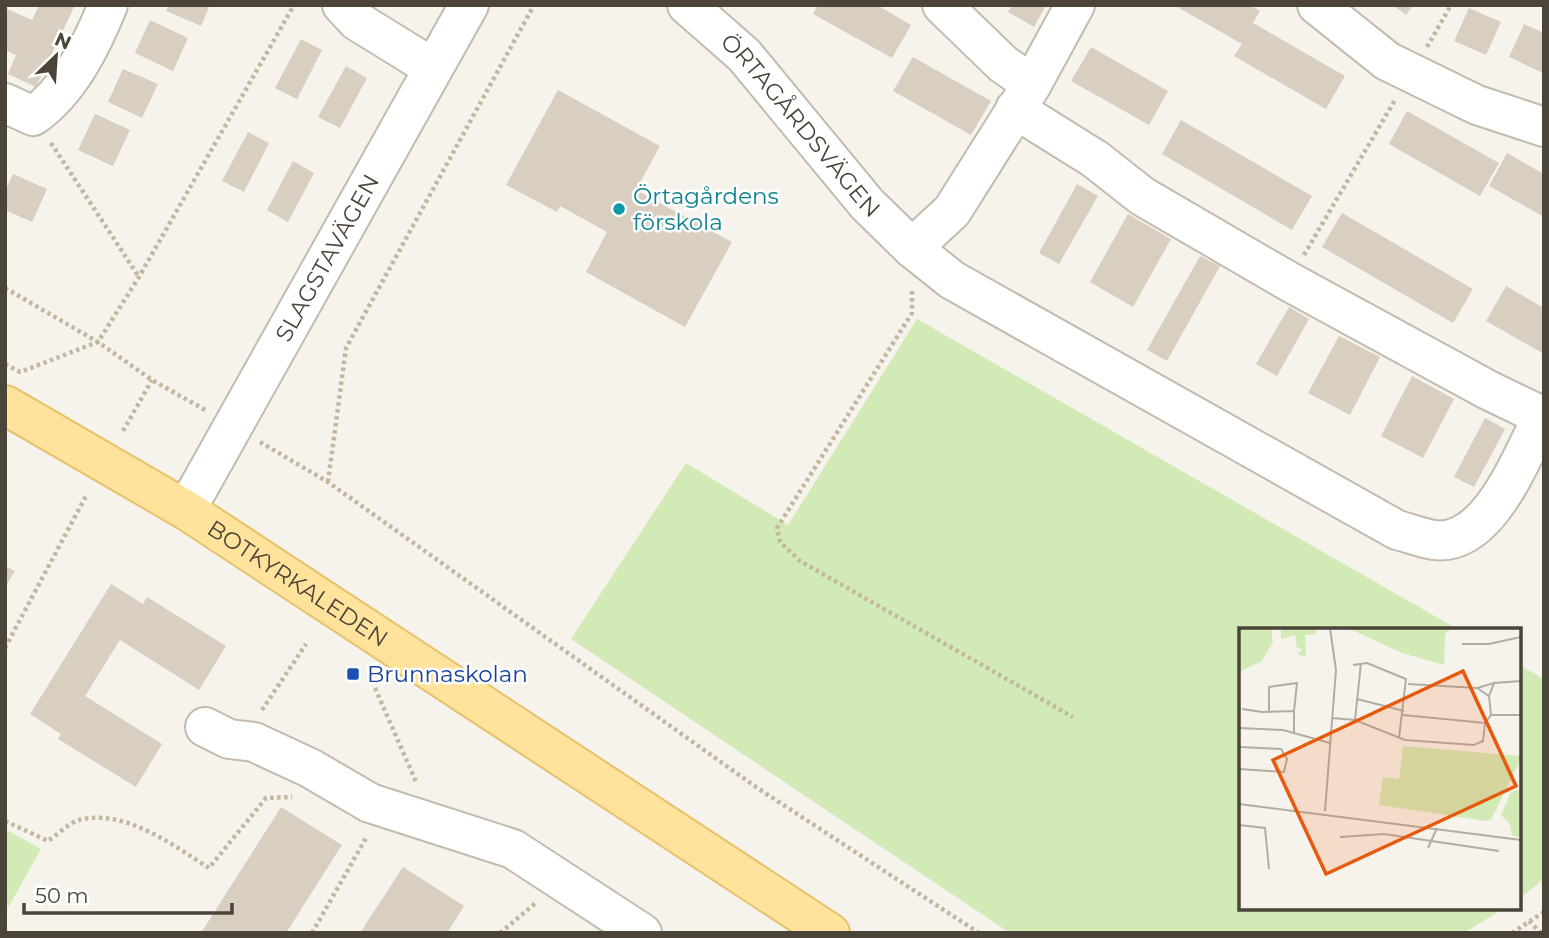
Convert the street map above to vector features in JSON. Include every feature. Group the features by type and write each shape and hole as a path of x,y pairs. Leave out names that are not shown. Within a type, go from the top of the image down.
{"main road":[{"name":"BOTKYRKALEDEN","path":"5,405 186,510 830,933"}],"street":[{"path":"19,109 53,102 93,39 108,5"},
{"path":"342,5 357,21 433,68"},
{"name":"SLAGSTAVÄGEN","path":"186,510 469,5"},
{"name":"ÖRTAGÅRDSVÄGEN","path":"687,5 744,55 867,204 912,248 952,280 1397,530 1436,540 1469,532 1490,513 1543,417"},
{"path":"942,5 1003,64 1023,97 1142,196 1288,281 1543,417"},
{"path":"912,248 952,211 1023,97 1075,5"},
{"path":"1317,5 1387,61 1477,104 1544,127"},
{"path":"205,727 229,739 254,742 310,768 370,803 513,849 642,933"}],"path":[{"path":"5,364 20,372 98,342 139,277 294,5"},
{"path":"328,482 346,348 534,5"},
{"path":"1288,281 1451,5"},
{"path":"19,109 139,277"},
{"path":"912,248 912,313 777,528 780,542 800,561 1073,717"},
{"path":"5,288 98,342 152,380 208,411"},
{"path":"123,431 152,380"},
{"path":"252,437 328,482 756,787 979,933"},
{"path":"5,648 86,496"},
{"path":"241,741 306,644"},
{"path":"375,688 417,781 418,800 411,818"},
{"path":"5,821 48,841 79,820 113,820 146,828 209,868 266,798 294,797 304,801"},
{"path":"312,933 368,839 359,832"},
{"path":"500,933 546,894 568,886"},
{"path":"1512,933 1544,912"},
{"path":"1529,921 1541,933"}],"green space":[{"path":"917,319 1456,628 1239,628 1239,910 1501,910 1464,933 1010,933 571,639 686,463 788,525"},
{"path":"1521,666 1544,679 1544,879 1521,897"},
{"path":"5,829 41,849 9,906 5,904"}],"building":[{"path":"39,5 75,5 36,87 8,74 16,55 5,50 5,8 32,20"},
{"path":"169,5 210,5 201,26 166,11"},
{"path":"818,5 877,5 911,25 892,58 813,14"},
{"path":"1012,5 1046,5 1034,27 1008,12"},
{"path":"1174,5 1250,5 1260,11 1253,23 1345,76 1326,109 1234,56 1242,44"},
{"path":"1393,5 1413,5 1406,15"},
{"path":"1469,8 1501,22 1486,55 1454,41"},
{"path":"150,20 188,38 173,71 135,53"},
{"path":"1524,24 1544,33 1543,73 1509,57"},
{"path":"301,39 322,50 297,99 275,88"},
{"path":"1091,47 1168,91 1149,125 1071,81"},
{"path":"913,57 991,101 971,135 893,91"},
{"path":"346,66 367,78 340,128 318,117"},
{"path":"123,69 158,84 142,118 108,102"},
{"name":"Örtagårdens förskola","path":"558,90 660,146 636,190 732,242 685,327 586,272 607,232 560,206 557,212 506,185"},
{"path":"1407,111 1499,163 1480,196 1389,144"},
{"path":"95,114 130,130 113,166 78,150"},
{"path":"1181,120 1312,196 1292,230 1162,154"},
{"path":"248,132 269,143 244,192 222,181"},
{"path":"1507,153 1544,174 1544,217 1489,186"},
{"path":"293,161 314,173 288,222 267,210"},
{"path":"13,174 47,189 32,222 5,210 5,191"},
{"path":"1077,184 1098,196 1059,264 1039,253"},
{"path":"1342,213 1473,289 1453,323 1322,247"},
{"path":"1128,214 1171,239 1133,307 1090,282"},
{"path":"1200,256 1220,266 1167,361 1147,350"},
{"path":"1506,286 1544,308 1544,354 1486,321"},
{"path":"1289,307 1309,319 1277,376 1256,364"},
{"path":"1339,336 1380,357 1350,415 1308,393"},
{"path":"1412,376 1454,399 1423,458 1381,436"},
{"path":"1485,418 1505,429 1474,487 1454,477"},
{"path":"5,566 15,571 5,587"},
{"path":"111,584 143,604 147,597 226,646 199,690 120,640 85,696 162,744 136,787 58,739 61,734 30,714"},
{"path":"281,807 342,845 286,933 201,933"},
{"path":"403,867 464,906 447,933 360,933"}],"place":[{"name":"Örtagårdens förskola","path":"619,209"},
{"name":"Brunnaskolan","path":"353,674"}]}
